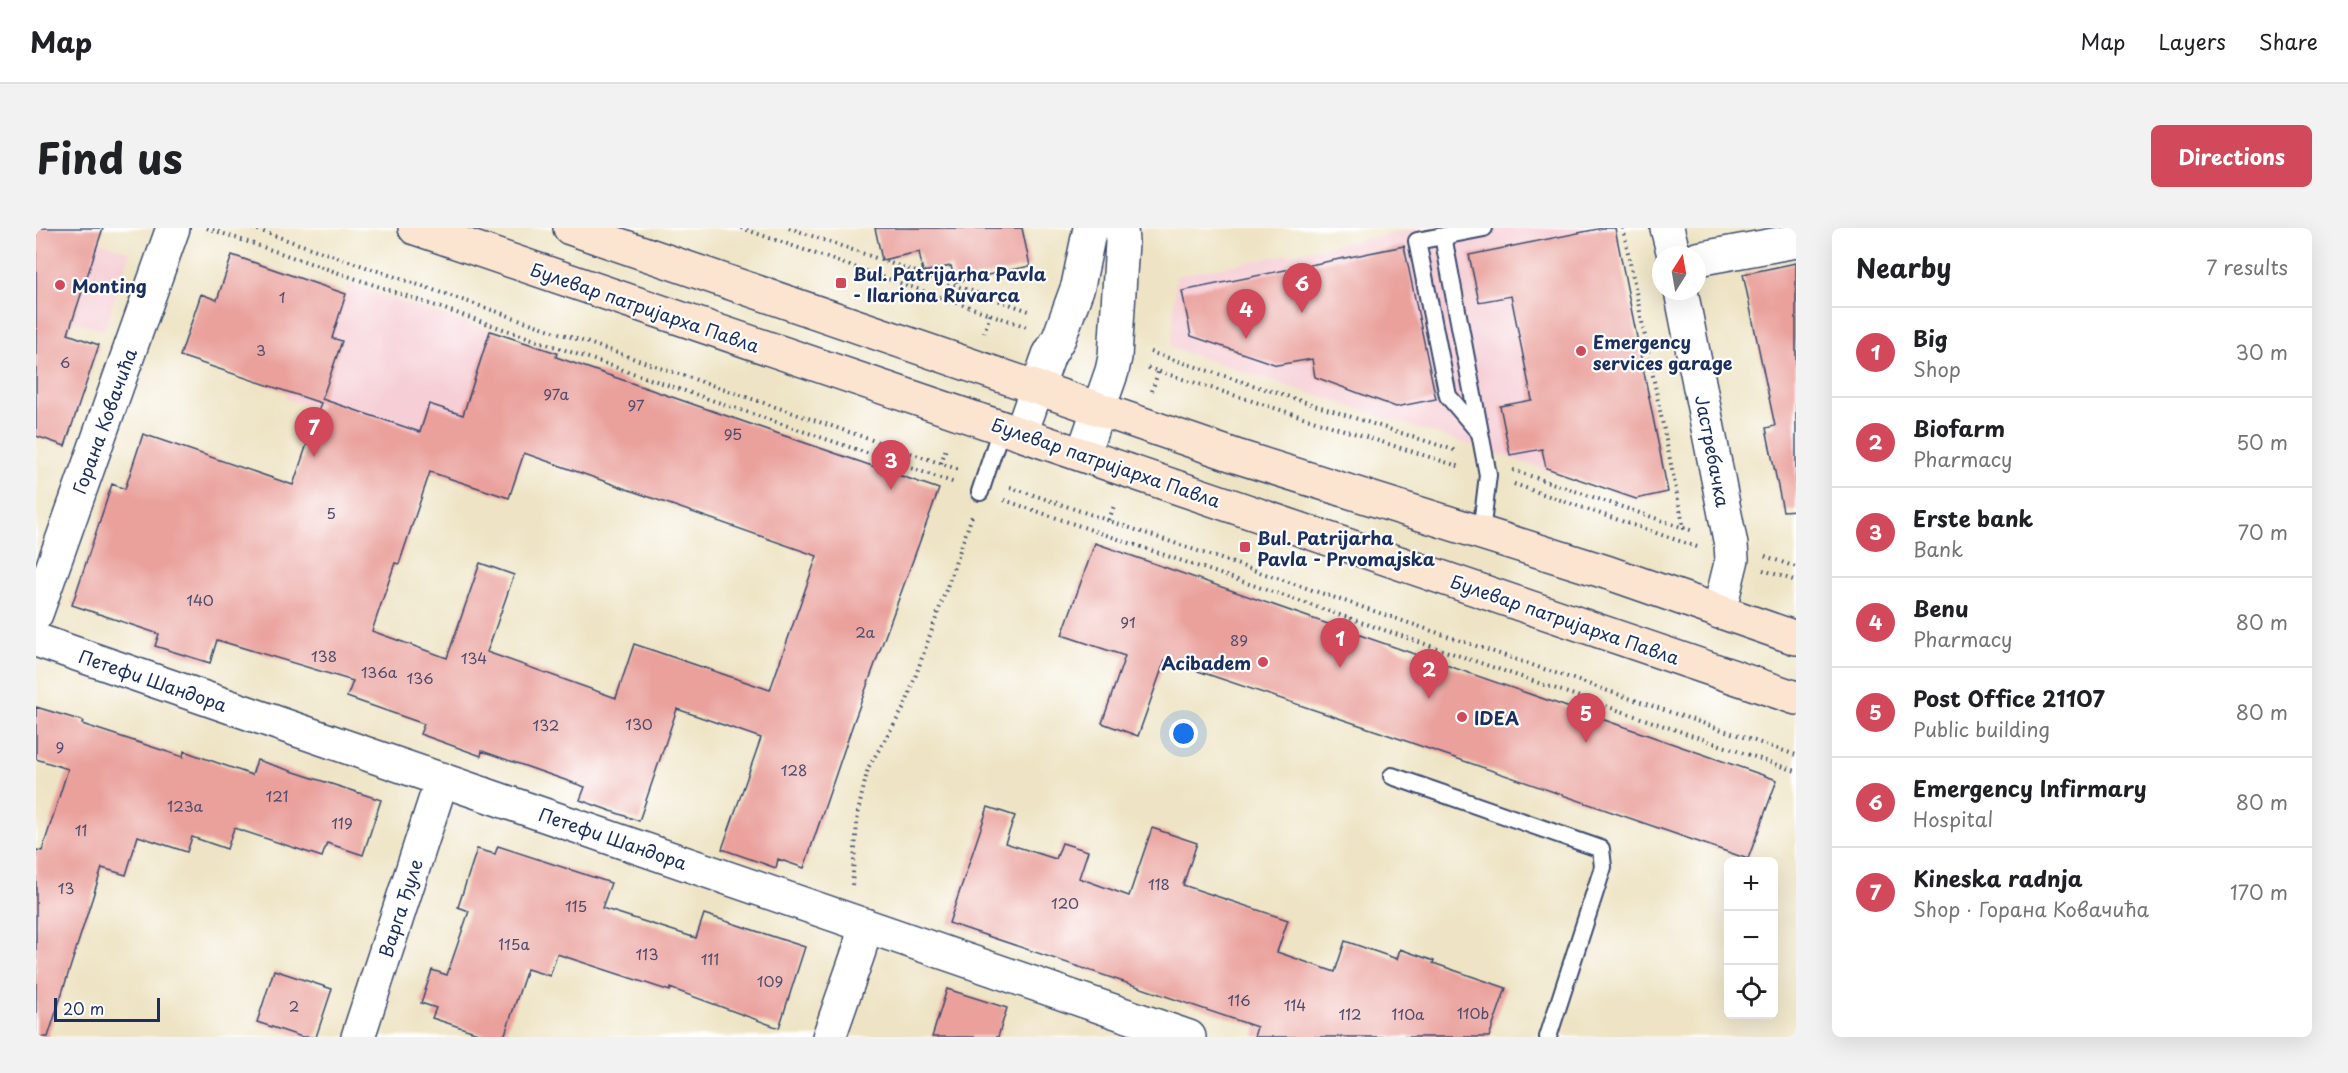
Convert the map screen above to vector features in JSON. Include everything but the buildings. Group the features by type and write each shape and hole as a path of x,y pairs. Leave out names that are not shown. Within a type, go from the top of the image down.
{"main road":[{"name":"Булевар патријарха Павла","path":"414,228 1796,698"},
{"path":"570,228 1239,457 1609,573 1796,638"}],"street":[{"name":"Горана Ковачића","path":"36,614 173,228"},
{"path":"1011,430 1037,388 1049,355 1062,330 1078,286 1090,228"},
{"path":"1083,454 1099,409 1115,348 1122,242 1120,228"},
{"path":"1667,228 1672,246"},
{"path":"1706,256 1796,241"},
{"name":"Јастребачка","path":"1684,300 1732,552 1719,612"},
{"name":"Петефи Шандора","path":"36,640 1189,1037"},
{"name":"Варга Ђуле","path":"358,1037 442,779"},
{"path":"829,1037 859,951 865,925"}],"lane":[{"path":"1481,434 1448,396 1417,241 1484,228"},
{"path":"1443,236 1487,468 1481,533"},
{"path":"982,485 1011,430"},
{"path":"1392,776 1601,849 1603,867 1548,1037"}],"path":[{"path":"206,228 1796,755"},
{"path":"252,228 1796,771"},
{"path":"741,228 1062,330"},
{"path":"789,228 1062,330"},
{"path":"1623,228 1684,528"},
{"path":"1115,348 1487,468 1684,528 1796,581"},
{"path":"1115,348 1487,468 1732,552 1796,567"},
{"path":"865,925 851,898 858,812 868,768 905,706 982,485"}],"shaded area":[{"path":"60,228 130,252 104,331 36,308"},
{"path":"1421,228 1615,228 1668,492 1636,499 1171,348 1176,276"},
{"path":"349,284 557,353 509,498 312,432 319,409 285,398 291,379 328,381 341,341 332,338"}],"place":[{"name":"Bul. Patrijarha Pavla - Ilariona Ruvarca","path":"841,283"},
{"name":"Monting","path":"60,285"},
{"name":"Emergency Infirmary","path":"1302,313"},
{"name":"Benu","path":"1246,339"},
{"name":"Emergency services garage","path":"1581,351"},
{"name":"Kineska radnja","path":"314,457"},
{"name":"Erste bank","path":"891,490"},
{"name":"Bul. Patrijarha Pavla - Prvomajska","path":"1245,547"},
{"name":"Acibadem","path":"1263,662"},
{"name":"Big","path":"1340,668"},
{"name":"Biofarm","path":"1429,699"},
{"name":"IDEA","path":"1462,717"},
{"name":"Post Office 21107","path":"1586,743"}]}
